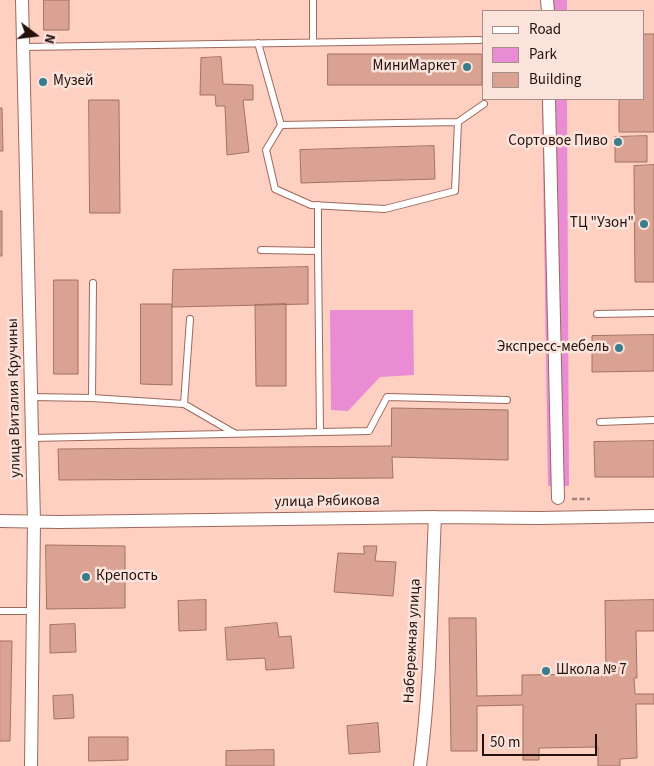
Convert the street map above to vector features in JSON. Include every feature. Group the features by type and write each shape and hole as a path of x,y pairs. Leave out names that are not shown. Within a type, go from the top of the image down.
{"street":[{"name":"улица Виталия Кручины","path":"22,0 34,522 31,766"},
{"path":"550,100 558,498"},
{"name":"улица Рябикова","path":"0,521 654,516"},
{"name":"Набережная улица","path":"420,766 430,636 434,517"}],"lane":[{"path":"313,0 313,42"},
{"path":"24,47 480,40"},
{"path":"258,43 281,125 266,150 275,189 311,205 385,209 455,191 458,122"},
{"path":"281,125 458,122 484,104"},
{"path":"318,205 320,432"},
{"path":"261,250 318,250"},
{"path":"92,283 92,398"},
{"path":"597,314 654,313"},
{"path":"184,404 190,319"},
{"path":"31,397 92,398 184,404 235,433"},
{"path":"32,438 369,431 387,397 507,400"},
{"path":"600,422 654,420"},
{"path":"0,611 33,611"}],"green space":[{"path":"541,0 567,0 567,10 541,10"},
{"path":"542,100 567,100 569,486 548,486"},
{"path":"330,310 413,310 414,375 380,377 348,411 331,410"}],"building":[{"path":"44,0 69,0 69,30 44,30"},
{"path":"644,34 654,34 654,132 619,132 619,100 644,100"},
{"path":"328,54 482,54 482,85 328,85"},
{"path":"221,57 223,84 253,85 253,100 243,100 249,152 227,155 225,106 216,106 215,95 200,95 201,58"},
{"path":"89,100 119,100 120,213 90,213"},
{"path":"0,108 2,108 3,151 0,151"},
{"path":"647,136 647,162 615,162 615,137"},
{"path":"434,146 435,179 301,183 300,150"},
{"name":"ТЦ \"Узон\"","path":"654,165 654,282 635,282 634,166"},
{"path":"0,211 2,211 2,256 0,256"},
{"path":"308,267 308,304 172,307 173,270"},
{"path":"54,280 78,280 78,374 54,374"},
{"path":"141,304 171,304 172,385 141,384"},
{"path":"286,304 286,386 256,386 255,305"},
{"path":"654,335 654,371 592,372 592,336"},
{"path":"392,408 508,410 508,460 392,457 393,478 59,480 58,449 391,446"},
{"path":"654,441 654,477 595,477 594,442"},
{"name":"Крепость","path":"46,545 125,546 125,608 47,609"},
{"path":"364,546 377,546 375,561 396,562 393,596 334,592 338,553 364,554"},
{"path":"206,600 206,630 179,631 178,601"},
{"path":"654,600 654,631 636,631 637,678 634,678 635,694 654,694 654,704 636,704 637,758 620,759 620,766 598,766 598,747 539,748 539,760 523,760 523,705 477,706 477,751 451,751 449,618 476,618 477,696 522,695 522,675 606,674 605,601"},
{"path":"277,623 279,637 291,636 294,668 266,670 265,658 227,660 225,628"},
{"path":"75,624 76,652 50,653 50,625"},
{"path":"0,641 12,641 10,741 0,741"},
{"path":"73,695 74,718 54,719 53,696"},
{"path":"378,723 380,752 349,754 347,726"},
{"path":"89,737 128,737 128,760 89,761"},
{"path":"274,750 274,766 226,766 226,751"}],"place":[{"name":"МиниМаркет","path":"467,67"},
{"name":"Музей","path":"43,82"},
{"name":"Сортовое Пиво","path":"618,142"},
{"name":"ТЦ \"Узон\"","path":"644,224"},
{"name":"Экспресс-мебель","path":"619,348"},
{"name":"Крепость","path":"86,577"},
{"name":"Школа № 7","path":"546,671"}]}
